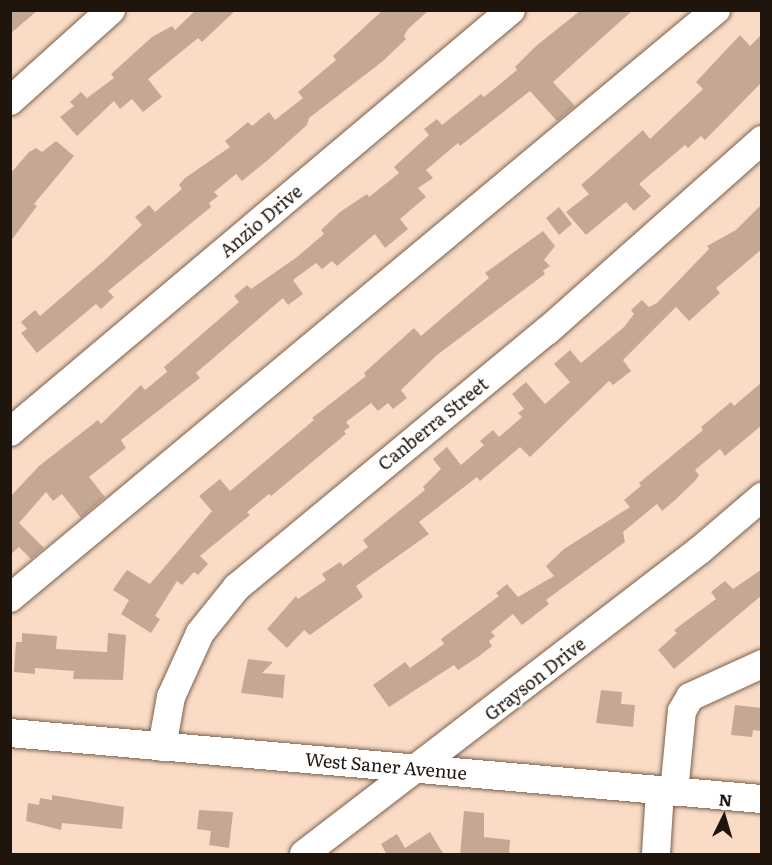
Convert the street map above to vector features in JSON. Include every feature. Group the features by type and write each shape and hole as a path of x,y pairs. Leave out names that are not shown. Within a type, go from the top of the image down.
{"street":[{"path":"10,101 111,10"},
{"name":"Anzio Drive","path":"10,432 511,10"},
{"path":"10,598 716,10"},
{"name":"Canberra Street","path":"162,747 171,698 200,633 237,587 547,331 762,140"},
{"name":"Grayson Drive","path":"304,855 419,769 700,550 762,496"},
{"path":"656,855 682,711 690,697 762,664"},
{"name":"West Saner Avenue","path":"10,733 762,799"}],"building":[{"path":"10,10 38,10 10,34"},
{"path":"196,10 236,10 202,42 198,38 148,79 162,97 143,112 132,99 120,109 114,101 77,136 60,117 74,106 70,102 81,92 87,98 114,78 111,74 152,37 172,26 175,30"},
{"path":"383,10 429,10 408,29 404,36 406,39 383,61 309,118 307,125 268,160 242,181 236,174 214,192 218,196 209,203 211,207 108,291 114,297 101,309 96,304 37,353 21,333 27,329 21,322 35,310 40,316 105,260 142,225 135,217 149,205 155,212 182,189 179,185 185,178 230,147 225,141 248,122 252,126 269,112 275,120 303,98 298,92 336,60 333,56"},
{"path":"581,10 633,10 553,82 575,106 557,121 530,91 460,146 458,143 426,170 433,178 418,188 426,197 400,219 408,229 385,248 375,234 337,266 332,261 322,269 316,263 293,280 303,294 288,305 283,298 196,373 200,378 121,440 126,448 89,477 105,497 81,518 62,494 53,501 46,492 19,523 44,548 31,559 19,547 10,555 10,497 39,466 98,420 101,424 141,385 145,390 167,372 164,367 239,302 234,296 247,285 251,289 297,257 324,234 321,230 340,212 367,194 369,197 399,173 394,167 429,135 424,129 437,119 442,125 481,94 484,97 517,70 515,67 536,46"},
{"path":"762,34 762,82 705,140 701,136 688,148 685,145 639,184 651,196 634,211 626,202 586,235 566,212 589,194 581,185 643,130 650,139 703,89 696,82 740,35 750,46"},
{"path":"56,141 74,156 34,204 37,206 10,242 10,174 29,152 36,148 42,152"},
{"path":"762,204 762,249 716,288 720,293 689,321 676,307 623,360 631,371 613,385 609,381 530,457 520,447 480,481 477,477 419,522 429,534 356,586 363,597 310,635 304,630 287,648 267,629 296,596 298,599 326,580 322,574 340,562 343,566 368,547 363,540 425,490 423,487 441,469 433,459 447,447 461,465 484,445 480,441 493,430 499,437 522,417 518,413 524,409 512,394 526,382 545,404 570,382 554,364 570,350 581,363 624,327 634,314 631,310 642,300 649,307 657,303 709,249 707,246 736,230"},
{"path":"559,207 572,224 559,235 546,218"},
{"path":"543,231 555,246 544,260 550,266 543,271 545,274 437,355 401,390 407,398 393,409 388,403 378,411 371,403 346,422 350,427 344,431 346,434 271,496 269,494 247,512 250,515 200,556 208,564 198,575 194,572 182,585 177,581 155,616 160,619 151,633 121,614 129,600 113,590 127,570 150,584 212,511 199,496 220,479 230,491 314,420 312,418 366,376 364,373 414,328 421,336 489,278 485,273"},
{"path":"762,382 762,425 725,456 720,449 695,470 699,475 695,481 675,500 662,511 657,504 623,532 625,542 546,600 549,604 522,625 513,614 491,632 495,636 489,641 492,646 478,657 458,670 454,665 389,707 373,685 405,662 410,668 444,644 441,639 499,596 496,593 507,584 518,597 554,576 546,566 564,549 630,507 624,500 641,486 639,483 703,430 701,427 731,402 734,406"},
{"path":"762,569 762,595 674,669 658,650 677,633 674,630 716,599 711,592 725,581 733,589"},
{"path":"22,633 57,636 56,649 107,652 108,633 126,635 123,680 73,679 74,671 35,668 35,674 14,672 16,642 22,642"},
{"path":"248,659 273,662 262,673 285,675 283,698 241,693"},
{"path":"601,690 622,692 621,704 635,705 633,727 596,723"},
{"path":"735,705 762,708 762,731 753,730 752,737 731,735"},
{"path":"52,795 124,807 122,829 62,823 61,830 26,821 28,803 39,805 40,798 52,800"},
{"path":"199,810 233,812 229,848 209,845 211,831 197,829"},
{"path":"464,811 484,813 484,837 510,840 509,855 460,855"},
{"path":"430,832 444,855 387,855 381,844 397,834 405,848"}]}
